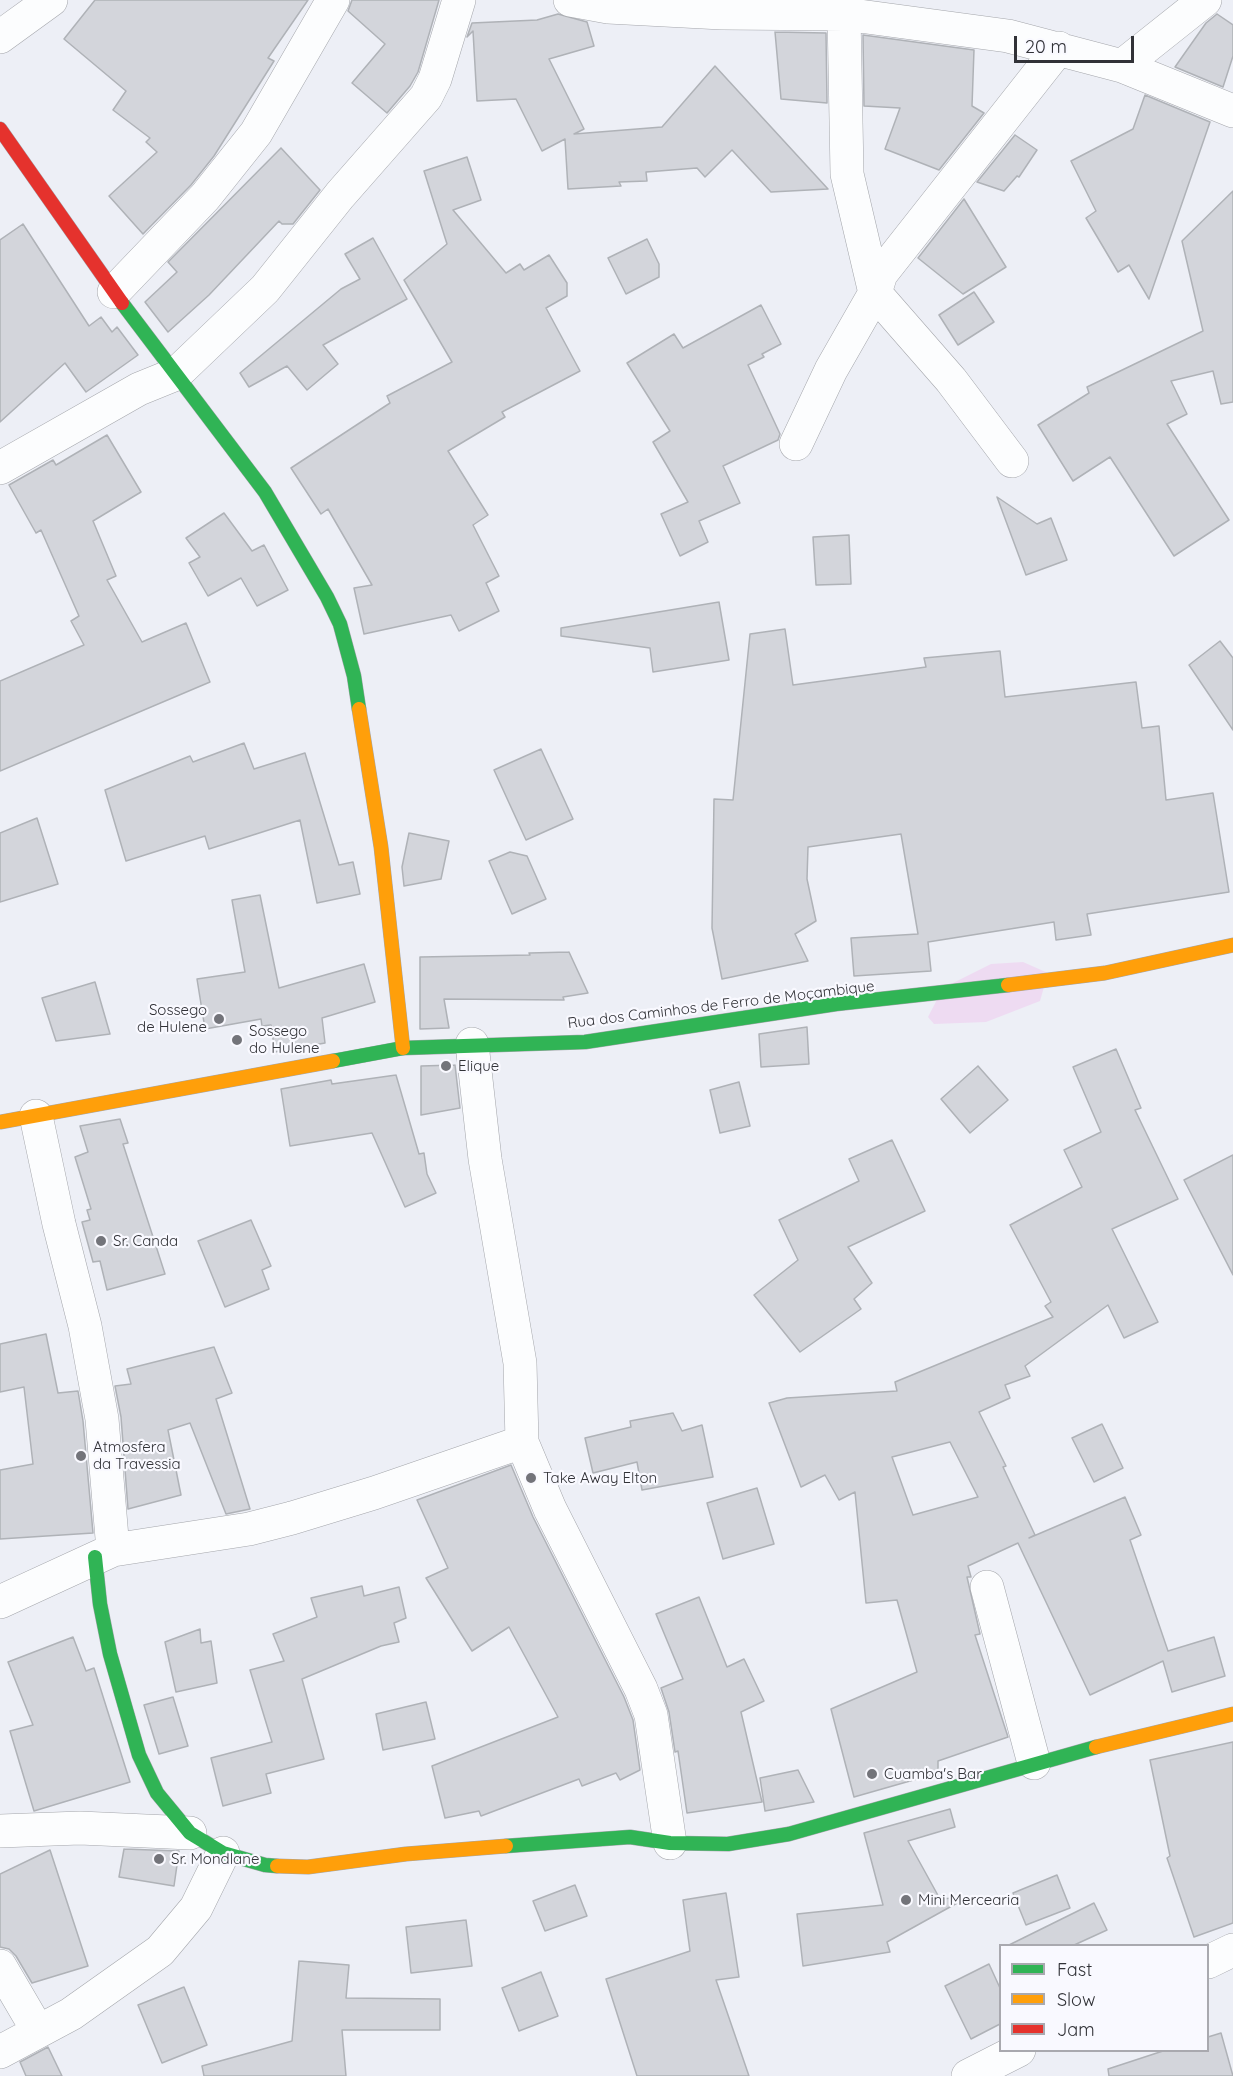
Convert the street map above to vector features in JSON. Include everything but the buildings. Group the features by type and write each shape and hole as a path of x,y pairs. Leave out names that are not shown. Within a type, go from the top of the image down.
{"street":[{"path":"0,37 51,0"},
{"path":"114,292 205,197 256,133 333,0"},
{"path":"0,468 139,389 176,374 265,289 340,195 426,97 435,80 459,0"},
{"path":"570,0 608,7 722,13 844,14 1008,36 1122,66 1233,111"},
{"path":"1122,66 1205,0"},
{"path":"844,14 847,174 875,293 951,380 1012,461"},
{"path":"796,444 831,370 875,293 881,274 1059,48"},
{"path":"0,129 114,292 265,492 340,624 354,676 381,847 403,1048"},
{"name":"Rua dos Caminhos de Ferro de Moçambique","path":"0,1122 231,1077 403,1048 585,1042 626,1037 720,1020 824,1006 1105,973 1233,945"},
{"path":"472,1044 485,1159 520,1363 522,1442 555,1519 636,1680 651,1715 670,1843"},
{"path":"36,1116 59,1224 85,1326 102,1419 104,1553 100,1604 110,1654 139,1755 157,1792 190,1833 223,1853 265,1866 308,1867 406,1854 630,1837 670,1843 728,1844 789,1834 948,1790 1034,1763 1162,1729 1233,1714"},
{"path":"0,1602 104,1553 249,1529 292,1518 374,1493 522,1442"},
{"path":"987,1587 1034,1763"},
{"path":"0,1831 80,1828 190,1833"},
{"path":"0,2052 100,1995 160,1951 196,1908 223,1853"},
{"path":"1209,1962 1233,1950"},
{"path":"0,1966 38,2031"},
{"path":"970,2076 1015,2052"}],"shaded area":[{"path":"1023,962 1048,973 1040,1001 986,1022 934,1024 928,1017 943,988 991,964"}],"traffic: fast":[{"path":"122,303 265,492 327,597 340,624 354,676 359,709"},
{"path":"333,1061 403,1048 585,1042 836,1004 1008,985"},
{"path":"95,1557 100,1604 110,1654 139,1755 157,1793 190,1833 223,1853 265,1865 277,1866"},
{"path":"506,1846 630,1837 670,1843 728,1844 789,1834 1096,1747"}],"traffic: slow":[{"path":"359,709 381,847 403,1048"},
{"path":"1008,985 1105,973 1233,945"},
{"path":"0,1122 333,1061"},
{"path":"1096,1747 1233,1714"},
{"path":"277,1866 308,1867 406,1854 506,1846"}],"traffic: jam":[{"path":"0,129 122,303"}],"place":[{"name":"Sossego de Hulene","path":"219,1019"},
{"name":"Sossego do Hulene","path":"237,1040"},
{"name":"Elique","path":"446,1066"},
{"name":"Sr. Canda","path":"101,1241"},
{"name":"Atmosfera da Travessia","path":"81,1456"},
{"name":"Take Away Elton","path":"531,1478"},
{"name":"Cuamba's Bar","path":"872,1774"},
{"name":"Sr. Mondlane","path":"159,1859"},
{"name":"Mini Mercearia","path":"906,1900"}]}
